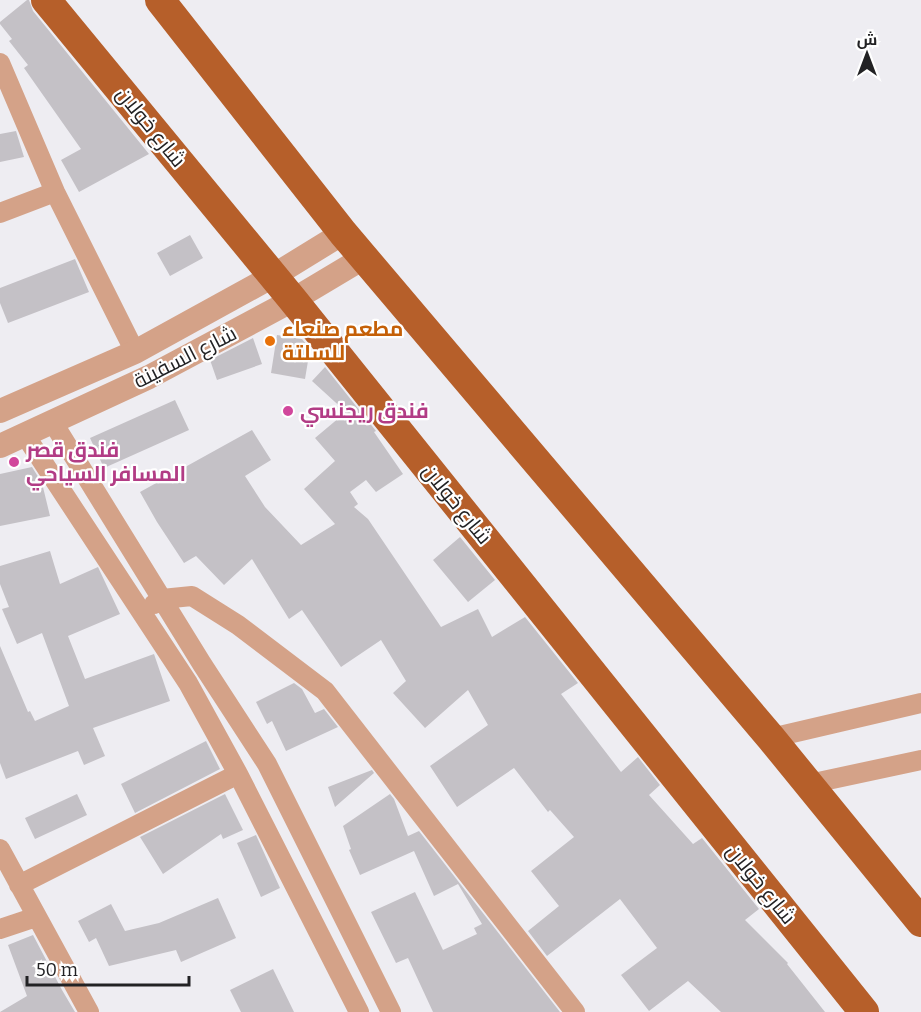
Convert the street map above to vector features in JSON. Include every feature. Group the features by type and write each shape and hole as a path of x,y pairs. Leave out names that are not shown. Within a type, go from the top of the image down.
{"main road":[{"name":"شارع خولان","path":"46,0 293,300 864,1012"},
{"path":"160,0 343,232 771,738 921,921"}],"street":[{"path":"0,63 55,192 135,352"},
{"path":"0,213 55,192"},
{"name":"شارع السفينة","path":"0,411 135,352 273,276 343,232"},
{"name":"شارع السفينة","path":"0,446 149,377 293,300 364,257"},
{"path":"52,421 267,764 391,1012"},
{"path":"25,435 188,683 238,774 359,1012"},
{"path":"141,612 162,599 192,596 238,625 325,691 575,1012"},
{"path":"771,738 921,703"},
{"path":"809,784 921,760"},
{"path":"19,885 238,774"},
{"path":"0,849 88,1012"},
{"path":"0,929 36,917"}],"building":[{"path":"27,0 33,11 149,154 79,192 61,160 81,149 24,68 28,65 9,41 12,39 0,24"},
{"path":"16,131 24,157 0,162 0,134"},
{"path":"190,235 203,258 170,276 157,253"},
{"path":"75,259 89,292 8,323 0,303 0,288"},
{"path":"277,335 302,339 310,349 305,379 271,373"},
{"path":"253,338 262,364 217,380 210,360"},
{"path":"325,367 376,431 374,432 403,474 376,492 366,480 350,492 358,504 354,507 368,519 441,627 478,609 492,637 525,617 578,683 561,694 621,772 638,757 660,785 649,795 693,844 702,838 759,909 745,920 788,963 825,1012 721,1012 688,981 649,1011 621,975 657,948 620,899 547,956 528,931 559,906 531,871 574,837 550,810 548,812 514,768 457,807 430,766 488,725 468,690 425,728 393,693 406,681 381,640 341,667 302,610 289,619 252,559 224,585 196,556 184,563 140,492 252,430 271,460 245,476 265,507 301,545 335,524 304,489 335,461 315,438 346,412 312,381"},
{"path":"175,400 189,430 104,468 90,438"},
{"path":"32,467 42,483 50,516 0,526 0,474"},
{"path":"460,537 495,580 468,602 433,560"},
{"path":"50,551 60,584 98,567 120,614 68,636 85,679 154,654 170,701 93,728 105,756 84,765 78,751 6,779 0,763 0,646 28,712 30,711 35,721 69,706 42,633 17,644 2,609 9,607 0,584 0,566"},
{"path":"294,683 302,689 315,713 324,709 338,727 286,751 272,721 267,724 256,702"},
{"path":"206,741 220,769 135,813 121,784"},
{"path":"372,770 374,773 335,807 328,787"},
{"path":"77,794 87,815 35,839 25,818"},
{"path":"225,794 243,830 223,839 221,834 163,874 140,837"},
{"path":"390,794 408,836 419,831 560,1012 433,1012 408,958 396,963 371,912 415,892 443,950 477,934 474,928 482,924 458,884 434,896 414,851 360,875 349,850 351,849 343,826"},
{"path":"256,835 280,888 261,897 237,843"},
{"path":"218,898 236,938 181,962 176,950 109,966 96,938 89,942 78,921 111,904 125,931 159,923"},
{"path":"33,935 75,1012 0,1012 27,996 8,945"},
{"path":"273,969 294,1012 241,1012 230,990"}],"place":[{"name":"مطعم صنعاء للسلتة","path":"270,341"},
{"name":"فندق ريجنسي","path":"288,411"},
{"name":"فندق قصر المسافر السياحي","path":"14,462"}]}
